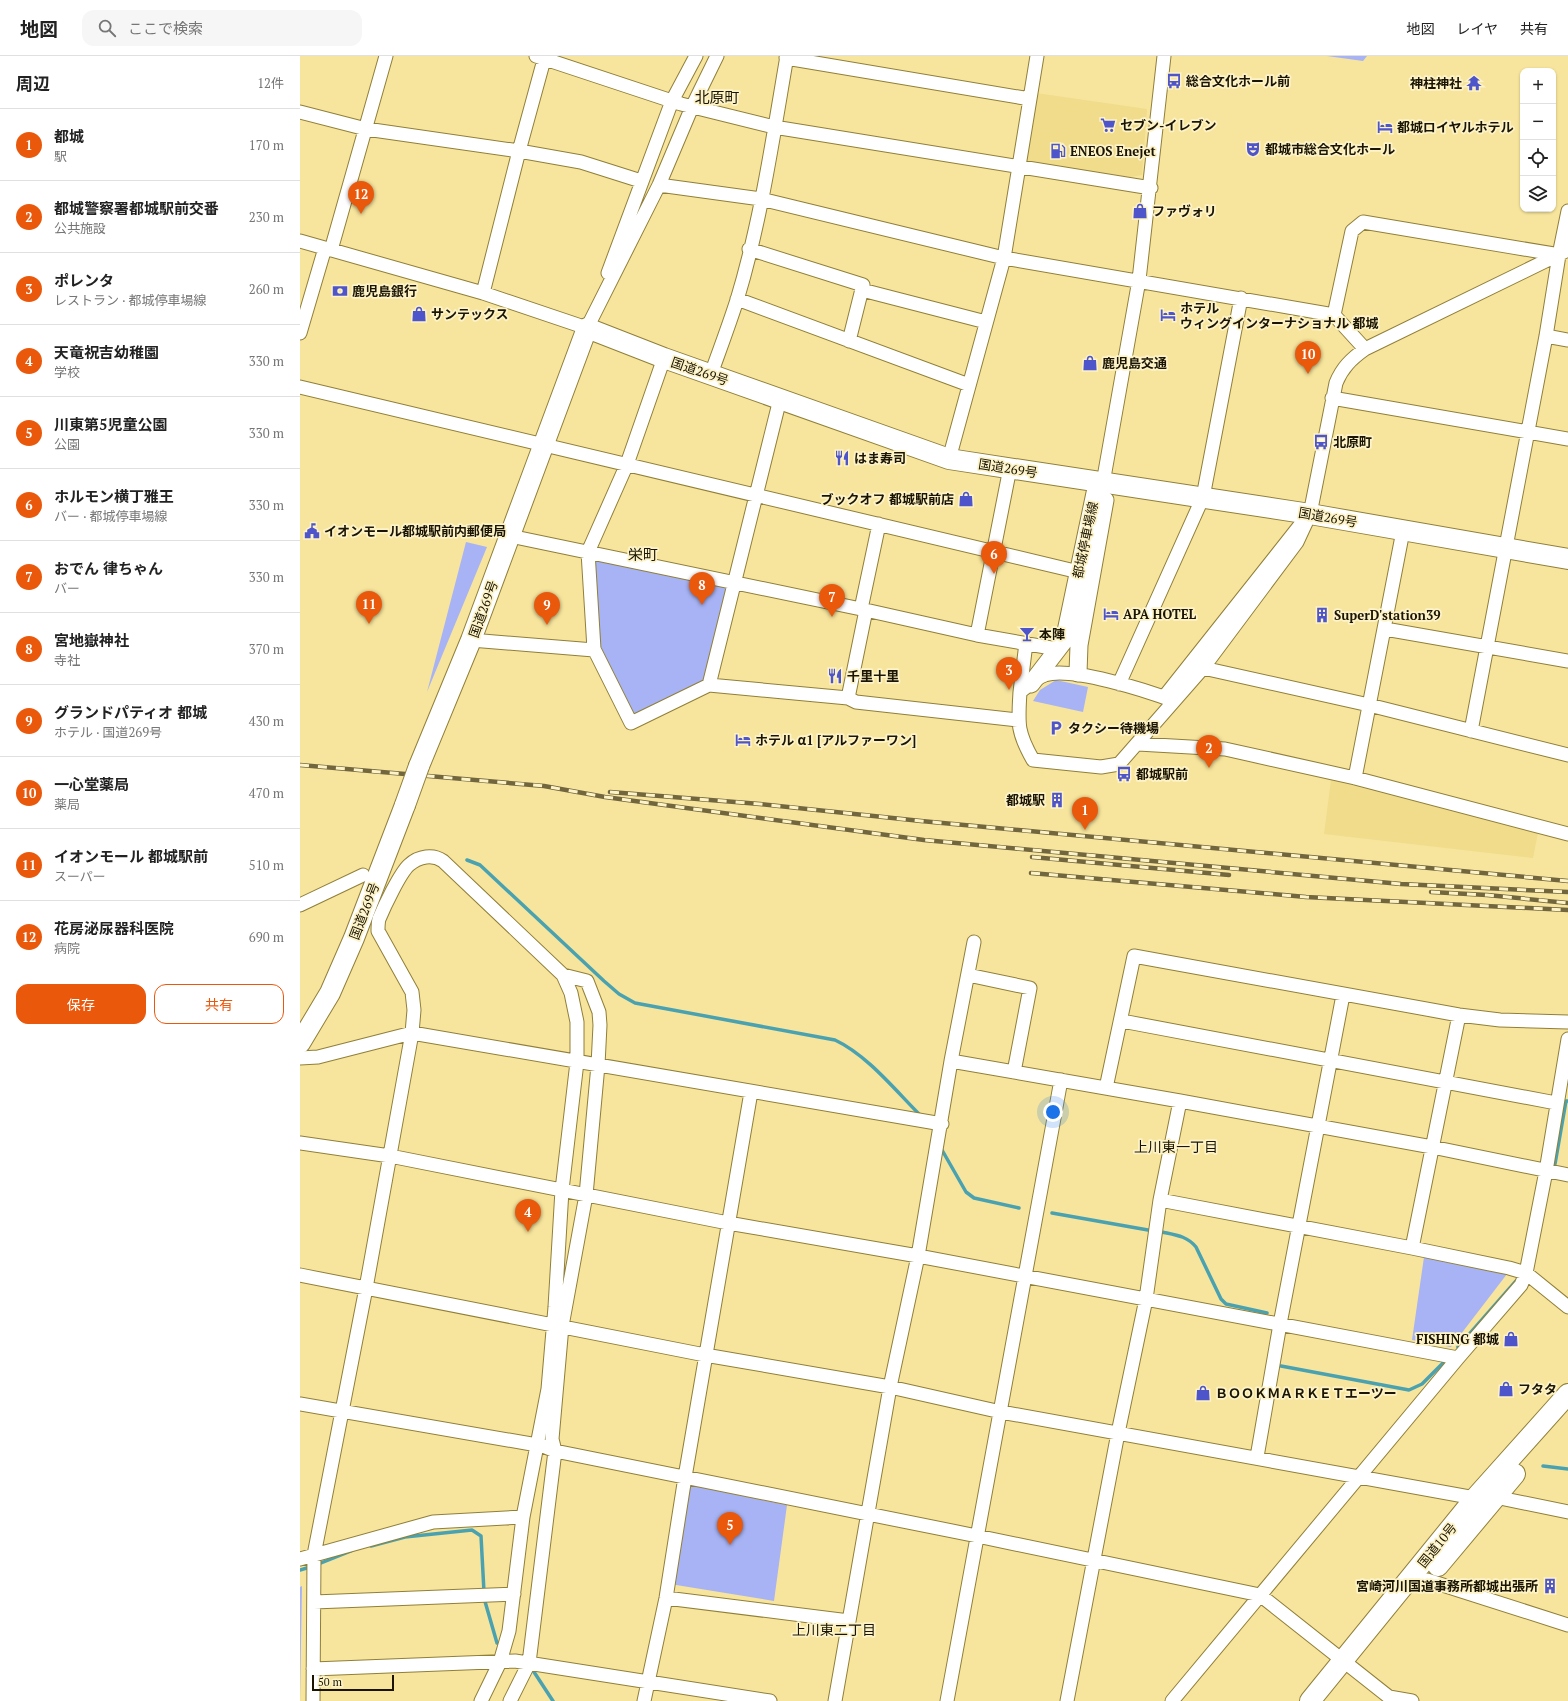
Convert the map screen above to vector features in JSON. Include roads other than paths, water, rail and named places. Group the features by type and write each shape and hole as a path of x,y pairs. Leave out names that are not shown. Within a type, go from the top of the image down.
{"highway":[{"name":"国道269号","path":"300,1043 333,986 354,938 419,766 471,640 587,328 664,358 948,459 1310,514 1568,559"},
{"name":"国道10号","path":"1325,1701 1347,1664 1475,1498 1568,1394"},
{"name":"国道10号","path":"1310,1701 1426,1580 1568,1412"}],"main road":[{"name":"都城停車場線","path":"1025,688 1064,641 1095,493 1103,483"},
{"name":"都城停車場線","path":"1078,673 1079,645 1106,495 1103,483"}],"street":[{"path":"300,333 366,129 386,56"},
{"path":"587,328 641,181 672,102 696,56"},
{"path":"587,328 659,186 692,107 717,56"},
{"path":"948,459 1004,258 1037,56"},
{"path":"1103,483 1139,280 1151,188 1164,56"},
{"path":"483,293 542,57 672,102 774,127 1151,188"},
{"path":"711,374 737,299 761,199 786,57 1030,99"},
{"path":"300,112 366,129 519,151 581,162 641,181"},
{"path":"659,186 761,199 1004,258 1139,280 1334,315 1365,349"},
{"path":"1471,731 1546,336 1565,254 1568,211"},
{"path":"1334,315 1352,231 1364,222 1565,254"},
{"path":"300,241 483,293 587,328"},
{"path":"749,249 863,285 849,341"},
{"path":"1169,699 1203,668 1297,542 1310,514 1332,398 1340,372 1351,360 1365,349 1565,254"},
{"path":"862,290 986,322"},
{"path":"1119,684 1203,497 1241,298"},
{"path":"737,299 969,386"},
{"path":"1546,336 1568,340"},
{"path":"664,358 627,464 588,552 594,650 631,723 709,685 848,698 856,702 1018,720"},
{"path":"300,387 756,494 1079,572"},
{"path":"1332,398 1568,438"},
{"path":"709,685 780,399"},
{"path":"977,635 1010,468"},
{"path":"1026,643 1025,688 1018,720 1022,740 1033,760 1101,767 1119,764 1138,744 1169,699 1288,538 1310,514"},
{"path":"848,698 879,524"},
{"path":"1354,778 1385,629 1403,531"},
{"path":"510,536 864,609 977,635 1057,649"},
{"path":"1385,629 1486,648 1568,661"},
{"path":"471,640 594,650"},
{"path":"1203,668 1369,705 1568,755"},
{"path":"1025,688 1046,674 1078,673 1148,691 1169,699"},
{"path":"1138,744 1225,749 1354,778 1568,834"},
{"path":"313,1701 314,1555 366,1288 412,1034 414,1010 412,992 378,931 378,920 394,885 409,865 424,856 437,857 492,906 563,975 571,993 577,1022 577,1062 562,1190 558,1325 552,1431 555,1451 528,1663 510,1701"},
{"path":"300,906 363,875"},
{"path":"835,1701 890,1388 918,1256 942,1124 951,1061 974,942"},
{"path":"1106,1088 1122,1021 1134,956 1460,1015 1500,1020 1568,1022"},
{"path":"481,1701 500,1662 509,1631 524,1517 536,1445 548,1389 558,1325 586,1195 598,1065 600,1025 599,1012 587,981 563,975"},
{"path":"968,975 1030,988 1014,1072"},
{"path":"1257,1457 1298,1226 1343,994"},
{"path":"1412,1248 1460,1015"},
{"path":"1122,1021 1329,1062 1556,1103"},
{"path":"300,1058 318,1056 412,1034 942,1124"},
{"path":"1172,1701 1458,1358 1521,1285 1526,1273 1546,1171 1556,1103 1568,1038"},
{"path":"951,1061 1432,1147 1568,1175"},
{"path":"947,1701 1061,1080"},
{"path":"644,1701 666,1598 705,1355 751,1092"},
{"path":"1067,1701 1118,1432 1146,1299 1160,1200 1180,1101"},
{"path":"300,1143 390,1156 728,1223 918,1256 1458,1358"},
{"path":"1160,1200 1412,1248 1526,1273 1568,1307"},
{"path":"300,1276 558,1325 705,1355 890,1388 1001,1412 1257,1457 1475,1498 1495,1497 1568,1512"},
{"path":"300,1404 536,1445 555,1451 977,1536 1260,1596 1388,1697 1412,1701"},
{"path":"300,1559 432,1522 524,1517"},
{"path":"1426,1580 1568,1625"},
{"path":"314,1602 514,1594"},
{"path":"666,1598 849,1621"},
{"path":"313,1669 516,1661 770,1701"}],"waterway":[{"path":"467,860 480,865 619,994 635,1003 835,1040 847,1047 869,1064 891,1084 920,1115"},
{"path":"1555,1164 1566,1101 1568,1101"},
{"path":"942,1150 966,1192 974,1198 1019,1208"},
{"path":"1052,1213 1148,1230"},
{"path":"1162,1232 1177,1235 1193,1243 1221,1299 1226,1304 1267,1313"},
{"path":"1458,1347 1516,1281"},
{"path":"1281,1366 1409,1390 1422,1384 1444,1362"},
{"path":"1543,1466 1568,1469"},
{"path":"371,1546 405,1537 472,1530 481,1536 484,1592"},
{"path":"316,1565 351,1551"},
{"path":"300,1570 310,1567"},
{"path":"484,1598 497,1643"},
{"path":"534,1672 553,1701"}],"railway":[{"path":"300,765 544,786 605,797 924,840 1401,884 1568,892"},
{"path":"610,792 760,804 921,821 1568,881"},
{"path":"1032,857 1229,875"},
{"path":"1031,873 1306,897 1568,910"},
{"path":"1431,892 1487,895 1568,903"}],"place":[{"name":"総合文化ホール前","path":"1174,81"},
{"name":"神柱神社","path":"1474,83"},
{"name":"セブン-イレブン","path":"1108,125"},
{"name":"都城ロイヤルホテル","path":"1385,127"},
{"name":"都城市総合文化ホール","path":"1253,149"},
{"name":"ENEOS Enejet","path":"1058,151"},
{"name":"ファヴォリ","path":"1140,211"},
{"name":"花房泌尿器科医院","path":"361,214"},
{"name":"鹿児島銀行","path":"340,291"},
{"name":"サンテックス","path":"419,314"},
{"name":"ホテル ウィングインターナショナル 都城","path":"1168,315"},
{"name":"鹿児島交通","path":"1090,363"},
{"name":"一心堂薬局","path":"1308,374"},
{"name":"北原町","path":"1321,442"},
{"name":"はま寿司","path":"842,458"},
{"name":"ブックオフ 都城駅前店","path":"966,499"},
{"name":"イオンモール都城駅前内郵便局","path":"312,531"},
{"name":"ホルモン横丁雅王","path":"994,574"},
{"name":"宮地嶽神社","path":"702,605"},
{"name":"APA HOTEL","path":"1111,614"},
{"name":"SuperD'station39","path":"1322,615"},
{"name":"おでん 律ちゃん","path":"832,617"},
{"name":"イオンモール 都城駅前","path":"369,624"},
{"name":"グランドパティオ 都城","path":"547,625"},
{"name":"本陣","path":"1027,634"},
{"name":"千里十里","path":"835,676"},
{"name":"ポレンタ","path":"1009,690"},
{"name":"タクシー待機場","path":"1056,728"},
{"name":"ホテル α1 [アルファーワン]","path":"743,740"},
{"name":"都城警察署都城駅前交番","path":"1209,768"},
{"name":"都城駅前","path":"1124,774"},
{"name":"都城駅","path":"1057,800"},
{"name":"都城","path":"1085,830"},
{"name":"天竜祝吉幼稚園","path":"528,1232"},
{"name":"FISHING 都城","path":"1511,1339"},
{"name":"フタタ","path":"1506,1389"},
{"name":"ＢＯＯＫＭＡＲＫＥＴエーツー","path":"1203,1393"},
{"name":"川東第5児童公園","path":"730,1545"},
{"name":"宮崎河川国道事務所都城出張所","path":"1550,1586"}],"district":[{"name":"北原町","path":"717,98"},
{"name":"栄町","path":"643,555"},
{"name":"上川東一丁目","path":"1176,1147"},
{"name":"上川東二丁目","path":"834,1630"}]}
